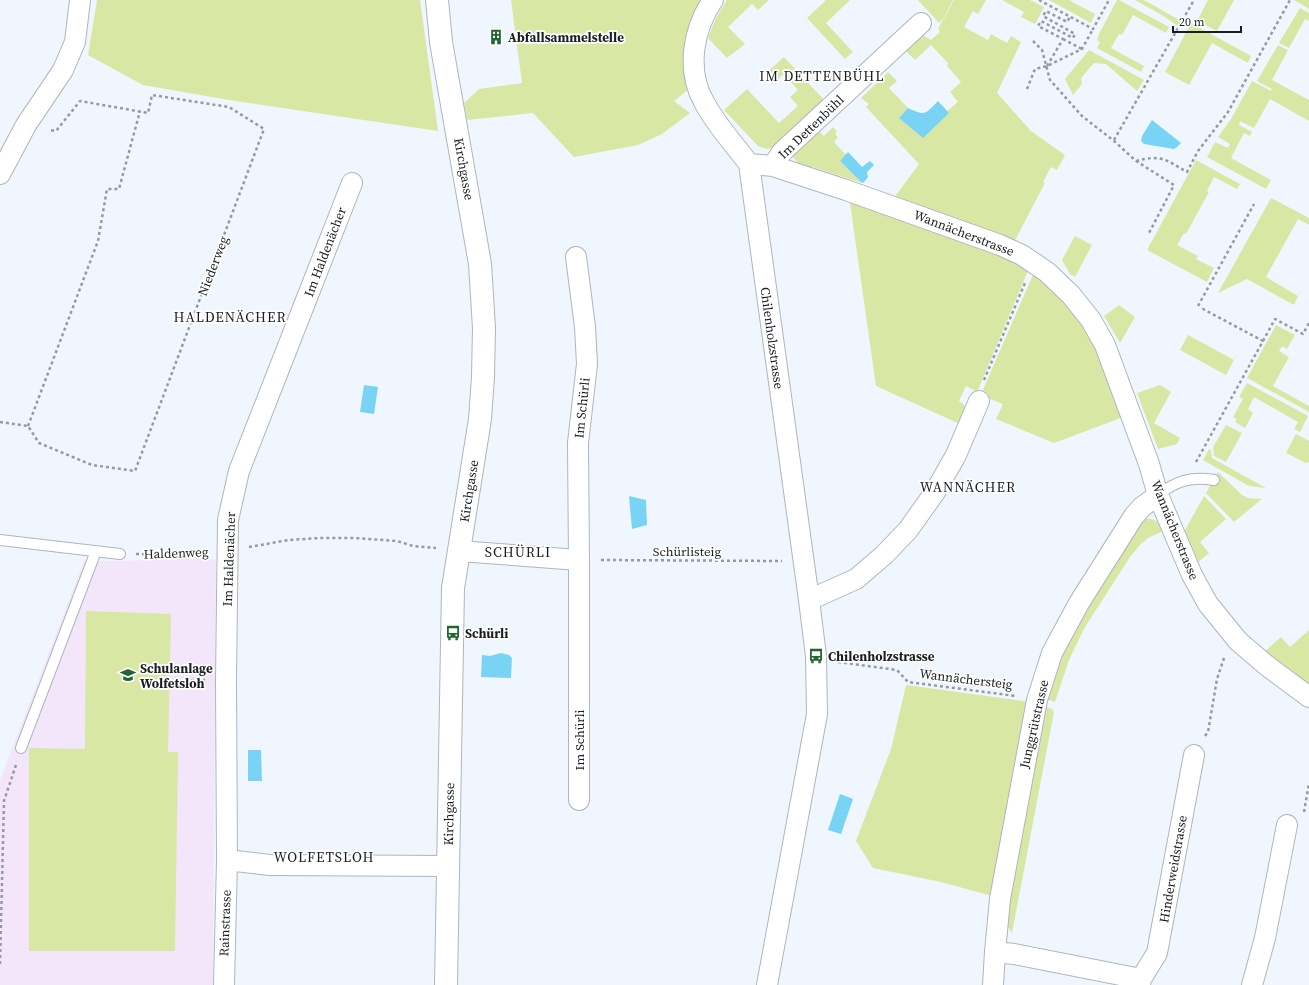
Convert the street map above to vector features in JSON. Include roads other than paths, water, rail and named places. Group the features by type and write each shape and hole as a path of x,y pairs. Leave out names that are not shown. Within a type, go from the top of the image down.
{"street":[{"path":"0,174 26,125 63,70 75,42 80,0"},
{"name":"Kirchgasse","path":"437,0 442,42 480,264 484,328 480,419 450,550 453,588 453,633 446,985"},
{"path":"713,0 702,20 696,37 694,52 695,79 703,102 714,119 749,164"},
{"name":"Im Dettenbühl","path":"774,166 782,152 921,23"},
{"name":"Wannächerstrasse","path":"749,164 774,166 1000,244 1022,255 1047,272 1071,295 1091,320 1105,345 1149,464 1158,495 1192,575 1208,604 1238,641 1266,665 1309,697"},
{"name":"Chilenholzstrasse","path":"749,164 816,656 817,714 767,985"},
{"name":"Im Haldenächer","path":"227,860 226,680 228,520 239,471 352,183"},
{"name":"Im Schürli","path":"576,257 585,327 586,364 578,443 579,800"},
{"path":"809,600 856,579 884,555 908,530 935,492 956,455 979,401"},
{"name":"Junggrütstrasse","path":"993,985 1000,899 1036,708 1052,652 1079,603 1134,516 1142,507 1158,495"},
{"path":"450,550 578,560"},
{"name":"Hinderweidstrasse","path":"995,952 1014,954 1140,982 1157,953 1194,755"},
{"path":"1252,985 1295,820"},
{"path":"227,860 270,865 448,866"},
{"name":"Rainstrasse","path":"224,985 227,860"}],"lane":[{"path":"1158,495 1176,483 1186,480 1200,477 1214,480"},
{"path":"0,540 120,554"},
{"path":"21,748 96,551"}],"water":[{"path":"938,101 949,113 923,138 899,118 908,108 924,113"},
{"path":"1152,120 1181,143 1174,149 1144,144 1141,141 1142,136"},
{"path":"848,152 862,167 870,161 874,165 867,172 868,177 862,183 840,161"},
{"path":"364,385 378,387 374,414 360,412"},
{"path":"629,496 646,500 647,525 632,529"},
{"path":"501,653 509,655 512,658 511,678 481,677 482,655 490,656"},
{"path":"248,750 261,750 262,781 248,781"},
{"path":"840,794 853,799 841,834 828,830"}],"place":[{"name":"Abfallsammelstelle","path":"496,37"},
{"name":"Schürli","path":"453,633"},
{"name":"Chilenholzstrasse","path":"816,656"},
{"name":"Schulanlage Wolfetsloh","path":"128,675"}],"district":[{"name":"IM DETTENBÜHL","path":"822,76"},
{"name":"HALDENÄCHER","path":"230,317"},
{"name":"WANNÄCHER","path":"968,487"},
{"name":"SCHÜRLI","path":"518,552"},
{"name":"WOLFETSLOH","path":"324,857"}]}
